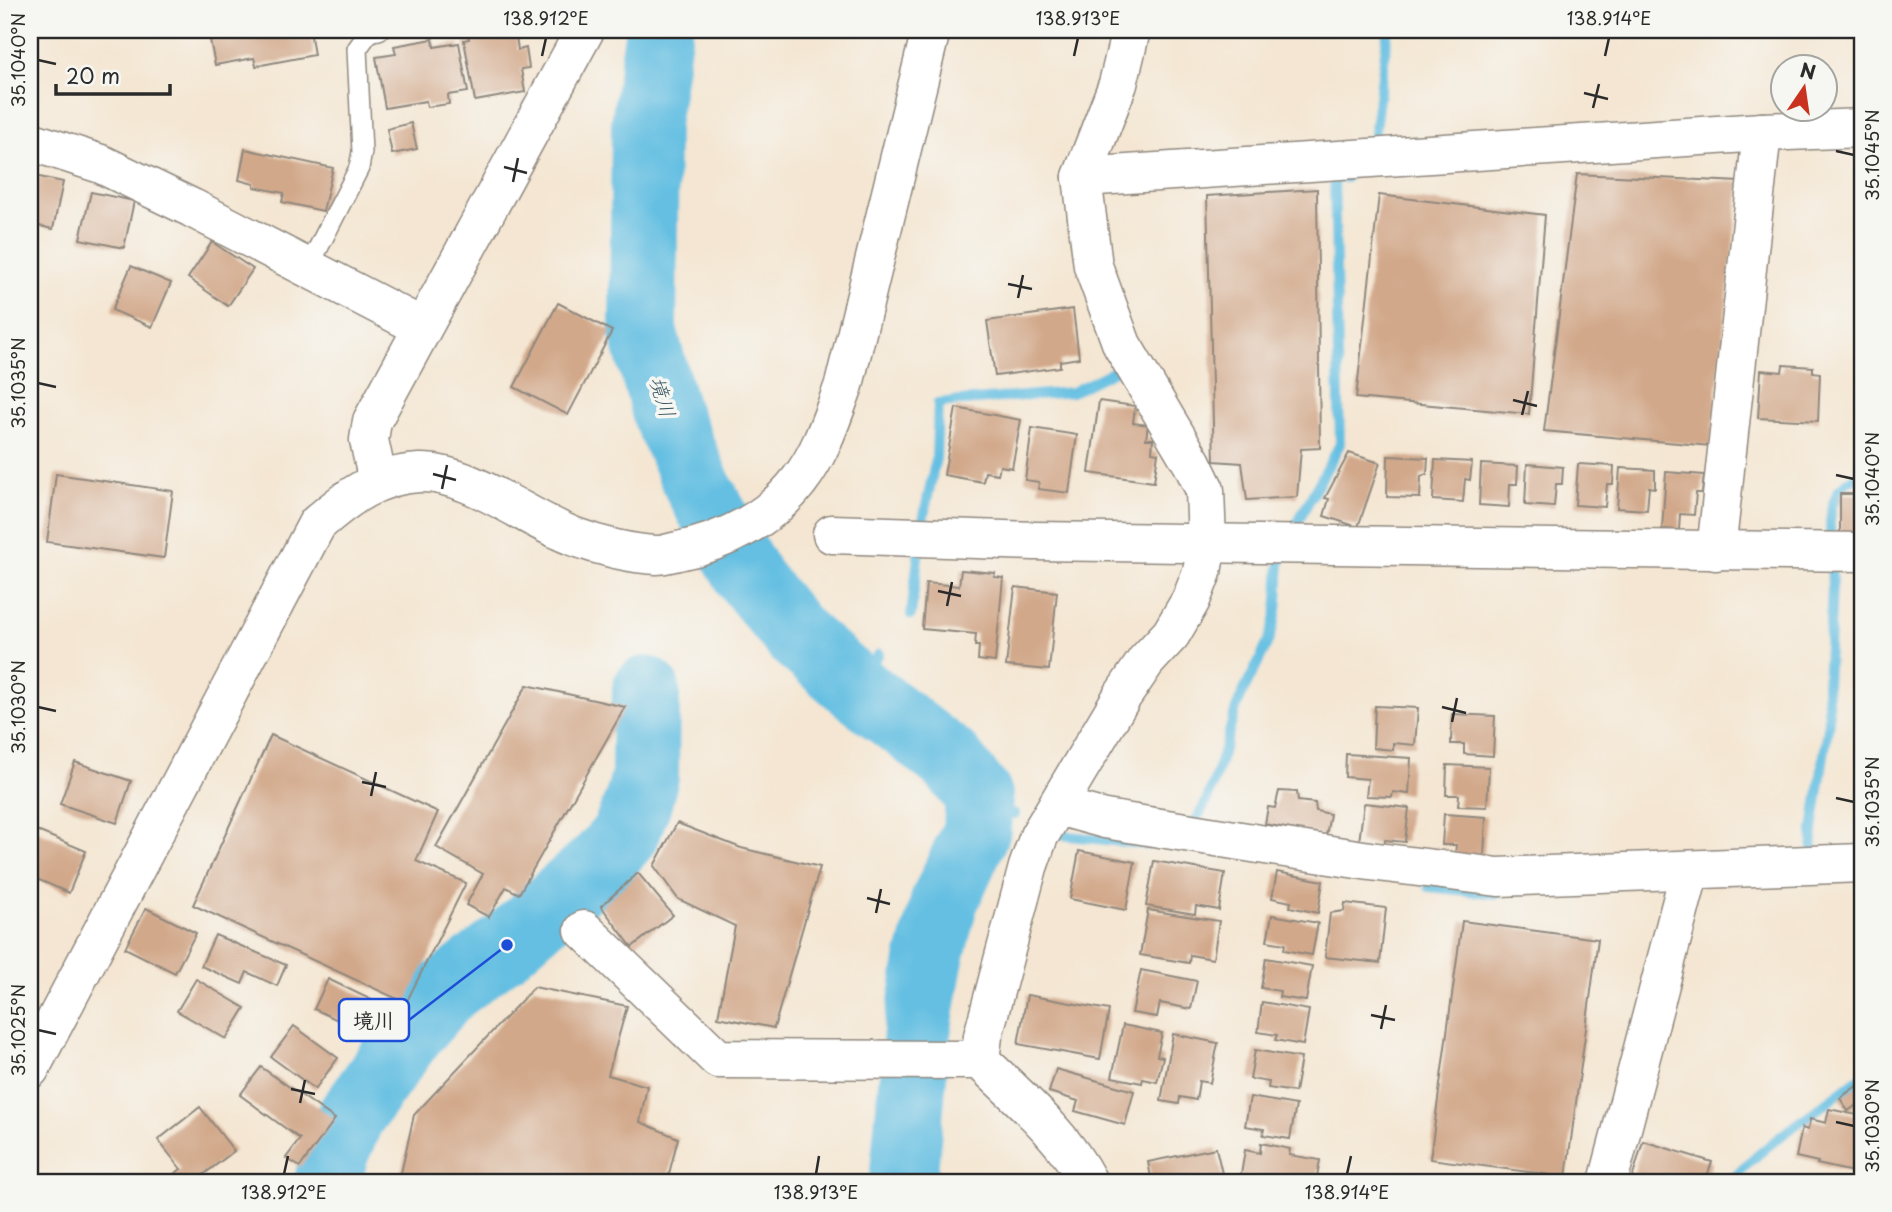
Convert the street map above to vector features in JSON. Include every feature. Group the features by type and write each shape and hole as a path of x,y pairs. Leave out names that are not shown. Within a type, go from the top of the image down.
{"street":[{"path":"378,482 369,440 372,421 585,30"},
{"path":"33,1052 317,524 346,499 395,476 420,473 440,475 482,491 574,537 659,555 727,536 757,521 800,480 830,424 844,385 931,30"},
{"path":"971,1060 983,1036 1028,867 1039,836 1094,740 1146,661 1171,634 1191,600 1202,572 1208,542 1205,490 1192,463 1122,345 1093,266 1082,177 1118,84 1131,30"},
{"path":"1082,177 1762,132 1862,128"},
{"path":"1716,551 1762,132"},
{"path":"30,141 101,164 422,327"},
{"path":"832,534 1034,541 1862,552"},
{"path":"1058,806 1105,819 1234,840 1498,877 1862,863"},
{"path":"1608,1182 1690,870"},
{"path":"584,930 718,1059 971,1060 1052,1130 1078,1163 1088,1182"}],"lane":[{"path":"308,268 359,168 362,152 357,49 370,32 379,30"}],"building":[{"path":"208,30 310,30 314,55 256,66 254,58 215,65"},
{"path":"467,30 515,30 518,50 526,48 529,68 521,69 525,92 475,101 464,40 469,39"},
{"path":"433,39 434,47 459,43 468,92 448,95 449,104 427,107 426,101 385,108 376,57 396,54 394,46"},
{"path":"411,123 417,149 392,154 387,129"},
{"path":"245,149 333,168 323,211 282,202 284,193 254,187 254,184 239,180"},
{"path":"1577,174 1740,182 1711,446 1544,431"},
{"path":"30,175 63,182 53,229 30,224"},
{"path":"1317,189 1320,448 1301,449 1297,497 1247,500 1242,463 1214,461 1207,196"},
{"path":"91,192 134,201 124,248 80,239"},
{"path":"1379,195 1545,215 1529,414 1356,398"},
{"path":"212,242 253,269 228,306 188,278"},
{"path":"131,266 171,283 152,327 112,310"},
{"path":"558,303 612,331 568,415 514,387"},
{"path":"1073,309 1079,358 1060,361 1060,367 995,376 987,321"},
{"path":"1783,365 1813,367 1813,372 1820,373 1818,421 1758,418 1761,370 1782,372"},
{"path":"1099,401 1135,406 1133,423 1148,425 1146,439 1153,439 1152,452 1158,453 1154,482 1089,473"},
{"path":"956,408 1021,420 1012,468 1000,466 998,474 985,472 983,482 944,475"},
{"path":"1032,428 1077,435 1069,493 1038,489 1039,482 1025,480"},
{"path":"1349,453 1380,463 1358,527 1324,516 1329,499 1325,498"},
{"path":"1388,456 1428,458 1427,474 1421,476 1420,498 1387,497"},
{"path":"1435,460 1472,462 1470,480 1465,479 1463,502 1433,500"},
{"path":"1481,464 1518,466 1517,484 1510,484 1509,507 1479,505"},
{"path":"1527,464 1563,467 1562,484 1556,484 1554,507 1525,505"},
{"path":"1578,464 1614,466 1613,484 1607,484 1605,507 1575,505"},
{"path":"1620,468 1655,470 1655,488 1649,487 1647,510 1617,508"},
{"path":"1666,472 1704,475 1702,493 1696,493 1694,515 1680,514 1679,530 1662,529"},
{"path":"56,474 173,491 164,558 47,542"},
{"path":"1840,494 1862,494 1862,529 1858,529 1858,536 1840,536"},
{"path":"961,570 995,573 994,577 1003,578 995,662 978,660 976,634 922,629 926,583 959,586"},
{"path":"1015,587 1057,592 1049,670 1006,666"},
{"path":"527,685 625,707 519,894 506,887 489,917 466,905 483,874 436,847"},
{"path":"1375,706 1418,708 1415,745 1393,743 1393,750 1373,748"},
{"path":"1452,714 1495,716 1493,756 1464,754 1464,744 1451,744"},
{"path":"271,735 438,812 416,861 466,883 406,1003 193,905"},
{"path":"1346,754 1411,758 1409,794 1393,792 1392,797 1366,796 1368,779 1345,777"},
{"path":"75,762 131,781 117,823 60,804"},
{"path":"1447,765 1489,767 1487,807 1458,806 1459,795 1446,795"},
{"path":"1279,791 1297,792 1298,801 1315,803 1316,811 1330,814 1326,836 1265,824 1268,807 1275,808"},
{"path":"1364,803 1409,808 1405,842 1385,840 1384,845 1359,842"},
{"path":"1444,814 1486,817 1484,857 1455,855 1456,845 1442,845"},
{"path":"677,823 741,848 820,867 774,1028 718,1017 735,926 678,899 654,866"},
{"path":"30,828 86,851 69,893 30,876"},
{"path":"1079,851 1135,862 1126,910 1070,899"},
{"path":"1154,861 1225,873 1219,910 1196,906 1195,914 1146,906"},
{"path":"1277,872 1323,881 1318,913 1290,907 1291,902 1272,898"},
{"path":"638,873 673,915 632,947 601,906"},
{"path":"1345,903 1386,908 1380,963 1325,957 1330,913 1344,911"},
{"path":"146,908 196,933 175,973 125,948"},
{"path":"1148,910 1219,921 1213,959 1190,955 1189,963 1140,955"},
{"path":"1272,915 1318,923 1312,955 1284,950 1285,944 1267,941"},
{"path":"1462,921 1598,939 1566,1177 1430,1159"},
{"path":"215,935 286,965 277,986 247,972 242,984 201,966"},
{"path":"1266,958 1312,966 1306,1001 1279,997 1280,991 1261,988"},
{"path":"1141,970 1197,981 1191,1009 1160,1003 1157,1017 1132,1013"},
{"path":"196,979 245,1008 226,1039 177,1011"},
{"path":"328,979 384,1006 370,1035 314,1009"},
{"path":"534,987 627,1006 608,1075 647,1086 640,1122 678,1138 667,1182 399,1182 414,1115"},
{"path":"1027,995 1109,1010 1100,1059 1018,1044"},
{"path":"1262,1002 1309,1010 1303,1045 1275,1040 1277,1035 1258,1032"},
{"path":"1123,1025 1162,1033 1157,1056 1163,1057 1157,1082 1143,1079 1142,1083 1112,1077"},
{"path":"294,1026 338,1058 315,1089 271,1057"},
{"path":"1173,1034 1218,1043 1210,1083 1199,1081 1196,1100 1180,1097 1179,1104 1161,1101"},
{"path":"1255,1050 1301,1058 1295,1092 1268,1088 1269,1082 1250,1079"},
{"path":"261,1067 335,1119 300,1167 286,1158 300,1139 240,1095"},
{"path":"1056,1069 1134,1091 1125,1125 1075,1111 1078,1101 1049,1092"},
{"path":"1858,1085 1862,1091 1862,1101 1848,1111 1840,1098"},
{"path":"1250,1097 1296,1105 1290,1139 1263,1135 1264,1129 1245,1126"},
{"path":"200,1107 234,1151 194,1182 164,1182 181,1169 158,1140"},
{"path":"1829,1109 1862,1116 1862,1174 1796,1157 1802,1128 1808,1130 1810,1119 1826,1123"},
{"path":"1643,1141 1712,1162 1705,1182 1643,1182 1632,1179"},
{"path":"1261,1143 1290,1149 1289,1155 1320,1160 1316,1182 1240,1181 1245,1150 1260,1153"},
{"path":"1216,1148 1224,1182 1152,1182 1148,1162"}],"waterway":[{"name":"境川","path":"659,30 645,124 643,331 666,414 699,489 749,578 795,635 853,685 950,760 979,796 977,829 944,902 929,962 917,1032 903,1182"},
{"path":"1372,152 1388,30"},
{"path":"1290,536 1340,444 1334,178 1346,178"},
{"path":"911,615 922,525 936,458 938,403 1072,392 1116,370"},
{"path":"1812,858 1813,830 1829,721 1827,685 1832,588 1832,506 1838,491 1847,482 1862,474"},
{"path":"1192,825 1206,802 1236,709 1273,627 1283,550"},
{"path":"853,685 879,654"},
{"name":"境川","path":"328,1182 334,1155 351,1116 412,1031 448,990 507,945 603,860 624,836 645,776 646,690"},
{"path":"978,811 1015,814"},
{"path":"1061,835 1149,845"},
{"path":"1429,887 1497,894"},
{"path":"1730,1182 1777,1139 1862,1076"}],"place":[{"name":"境川","path":"507,945"}]}
